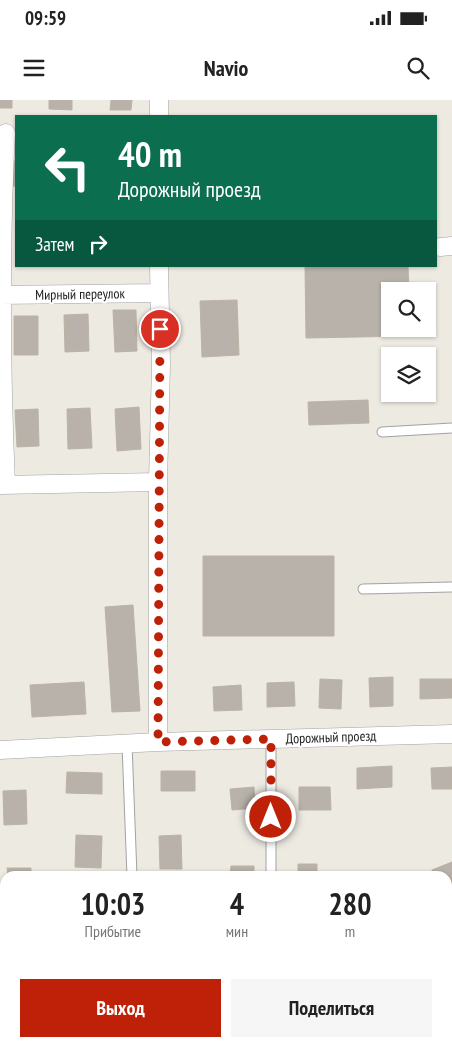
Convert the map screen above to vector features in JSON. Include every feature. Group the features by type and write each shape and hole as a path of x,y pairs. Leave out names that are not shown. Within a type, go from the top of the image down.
{"street":[{"path":"159,100 159,115"},
{"path":"7,133 2,295 3,485 158,482"},
{"path":"158,742 158,482 161,364 159,267"},
{"name":"Мирный переулок","path":"2,295 159,293"},
{"name":"Дорожный проезд","path":"0,750 158,742 452,734"}],"lane":[{"path":"382,432 452,428"},
{"path":"364,589 452,588"},
{"path":"271,739 271,871"},
{"path":"127,744 132,871"}],"building":[{"path":"0,100 12,100 12,108 0,108"},
{"path":"49,100 72,100 72,110 49,109"},
{"path":"111,100 132,100 131,110 110,110"},
{"path":"11,161 15,161 15,186 11,186"},
{"path":"305,267 408,267 409,282 381,282 381,337 306,338"},
{"path":"237,300 239,355 202,357 200,301"},
{"path":"113,310 136,310 137,351 115,352"},
{"path":"88,314 89,351 65,352 64,315"},
{"path":"14,316 38,316 38,355 14,355"},
{"path":"368,400 369,423 309,425 308,402"},
{"path":"139,407 141,449 117,451 115,409"},
{"path":"90,408 92,448 68,449 67,409"},
{"path":"38,409 39,446 17,447 15,410"},
{"path":"203,556 334,556 334,636 203,636"},
{"path":"133,605 140,711 112,712 105,607"},
{"path":"393,677 393,706 370,707 369,678"},
{"path":"320,679 342,680 341,709 319,708"},
{"path":"420,679 452,679 452,698 420,699"},
{"path":"84,682 86,714 32,717 30,685"},
{"path":"294,682 295,706 267,707 267,683"},
{"path":"241,685 242,710 214,711 213,687"},
{"path":"392,766 392,787 357,789 357,768"},
{"path":"452,767 452,789 432,789 431,768"},
{"path":"161,771 195,771 195,791 161,791"},
{"path":"67,772 102,773 102,794 66,793"},
{"path":"254,787 255,808 232,810 230,789"},
{"path":"299,787 330,787 331,810 299,810"},
{"path":"26,790 27,824 4,825 3,791"},
{"path":"76,835 102,836 101,868 75,867"},
{"path":"181,835 182,869 160,869 159,836"},
{"path":"452,862 452,871 432,870"},
{"path":"298,864 317,864 317,871 298,871"},
{"path":"231,866 254,866 254,871 230,871"},
{"path":"7,868 31,868 31,871 7,871"}],"route":[{"path":"160,329 158,742 271,739 271,817"}]}
